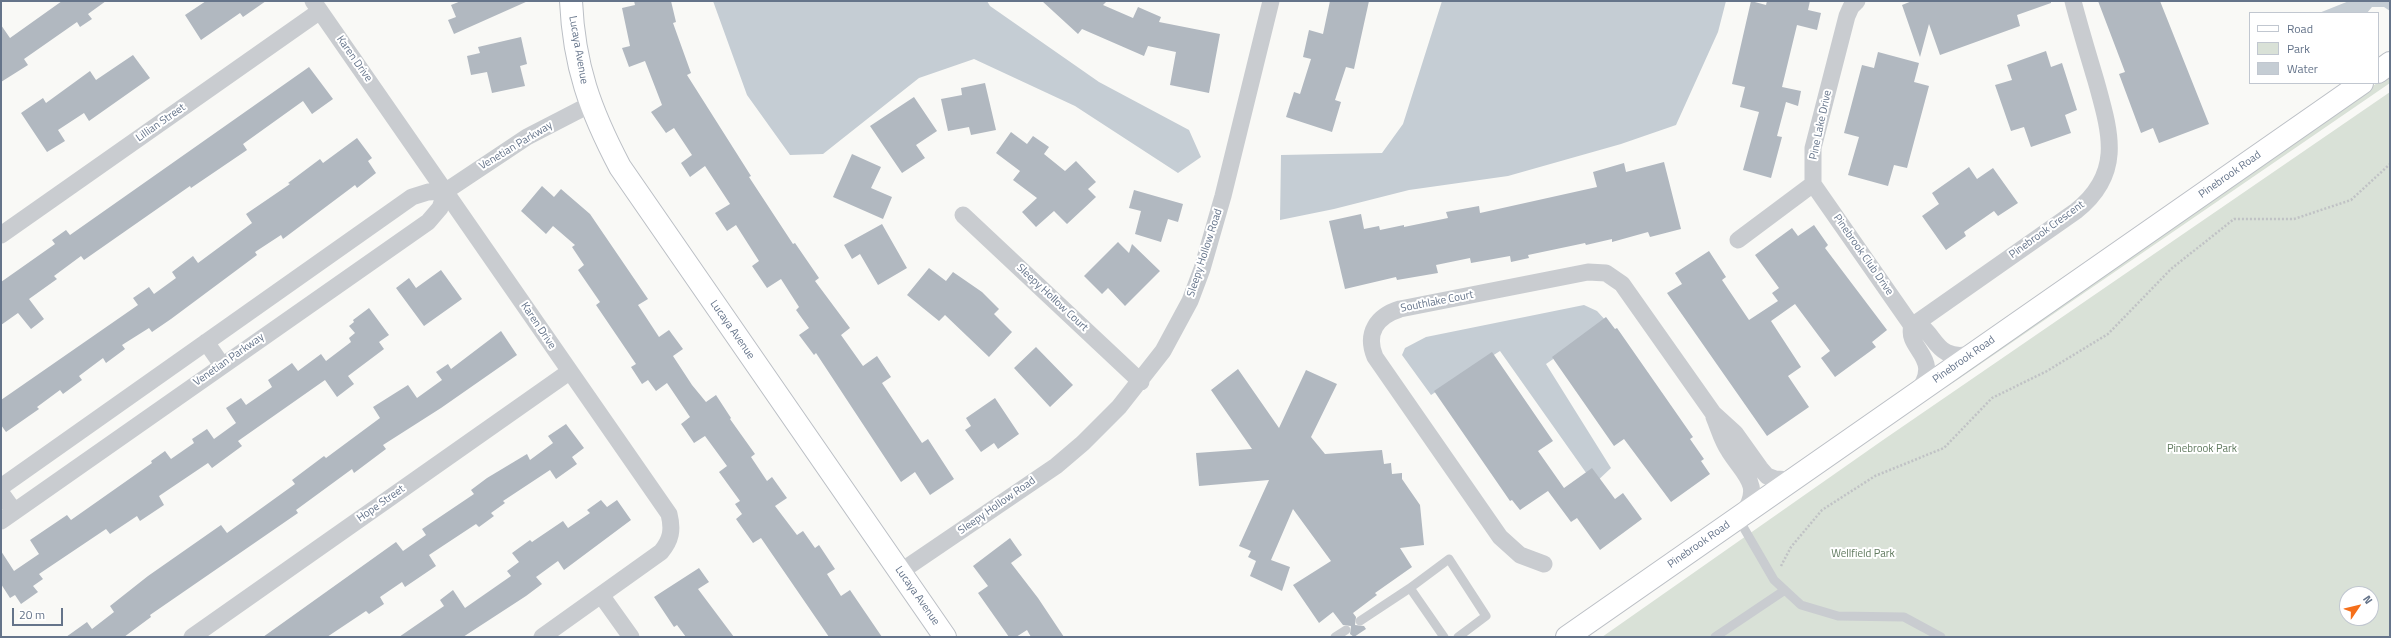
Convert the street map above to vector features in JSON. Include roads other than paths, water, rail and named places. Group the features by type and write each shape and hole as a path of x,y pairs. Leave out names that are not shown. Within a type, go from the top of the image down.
{"street":[{"name":"Lucaya Avenue","path":"571,1 577,58 590,105 605,139 634,189 945,637"},
{"name":"Sleepy Hollow Road","path":"900,572 1056,466 1083,443 1120,407 1141,382 1175,331 1202,269 1223,196 1271,1"},
{"name":"Pine Lake Drive","path":"1813,184 1814,148 1847,16 1851,7 1857,1"},
{"name":"Pinebrook Crescent","path":"1912,326 2076,211 2094,195 2100,185 2110,158 2108,126 2073,1"},
{"name":"Karen Drive","path":"316,6 669,514 672,525 671,537 661,552 542,637"},
{"name":"Lillian Street","path":"1,235 316,6"},
{"path":"2379,71 2390,63"},
{"name":"Pinebrook Road","path":"1567,637 2361,84"},
{"name":"Venetian Parkway","path":"1,487 412,197 428,192 446,191 527,137 590,105"},
{"path":"1738,240 1813,184"},
{"name":"Pinebrook Club Drive","path":"1813,184 1912,326 1912,336 1923,355 1927,368 1924,382 1916,394"},
{"name":"Venetian Parkway","path":"8,516 428,222 440,208 446,191"},
{"name":"Sleepy Hollow Court","path":"963,215 1141,382"},
{"name":"Southlake Court","path":"1544,564 1520,555 1500,537 1375,357 1372,348 1372,332 1380,319 1400,309 1588,272 1606,273 1618,280 1626,290 1713,413 1735,434 1767,476 1782,480 1792,480"},
{"name":"Pinebrook Club Drive","path":"1912,326 1920,326 1926,330 1937,346 1949,354 1962,356 1975,353"},
{"path":"206,342 222,366"},
{"name":"Hope Street","path":"192,637 569,372"},
{"name":"Southlake Court","path":"1713,413 1728,449 1752,486 1752,499 1740,516"},
{"path":"1,493 8,516"},
{"path":"602,595 631,637"}],"lane":[{"path":"1740,516 1774,580 1801,605 1838,616 1904,617 1940,637"},
{"path":"1360,621 1410,588 1449,559 1486,616 1458,637"},
{"path":"1410,588 1444,637"},
{"path":"1715,637 1785,590"},
{"path":"1335,637 1346,630"}],"water":[{"path":"713,1 987,1 990,6 1099,82 1189,130 1201,157 1178,173 1075,106 974,59 919,78 823,154 790,155 747,95"},
{"path":"1442,1 1726,1 1718,32 1676,125 1621,144 1508,176 1409,190 1334,209 1280,220 1281,155 1382,153 1403,124"},
{"path":"2349,1 2390,1 2390,11 2384,7 2372,7 2368,12 2322,12"},
{"path":"1584,305 1597,311 1607,322 1546,364 1611,468 1594,484 1500,351 1431,395 1402,355 1405,348 1426,337"}],"park label":[{"name":"Pinebrook Park","path":"2202,449"},
{"name":"Wellfield Park","path":"1863,554"}]}
